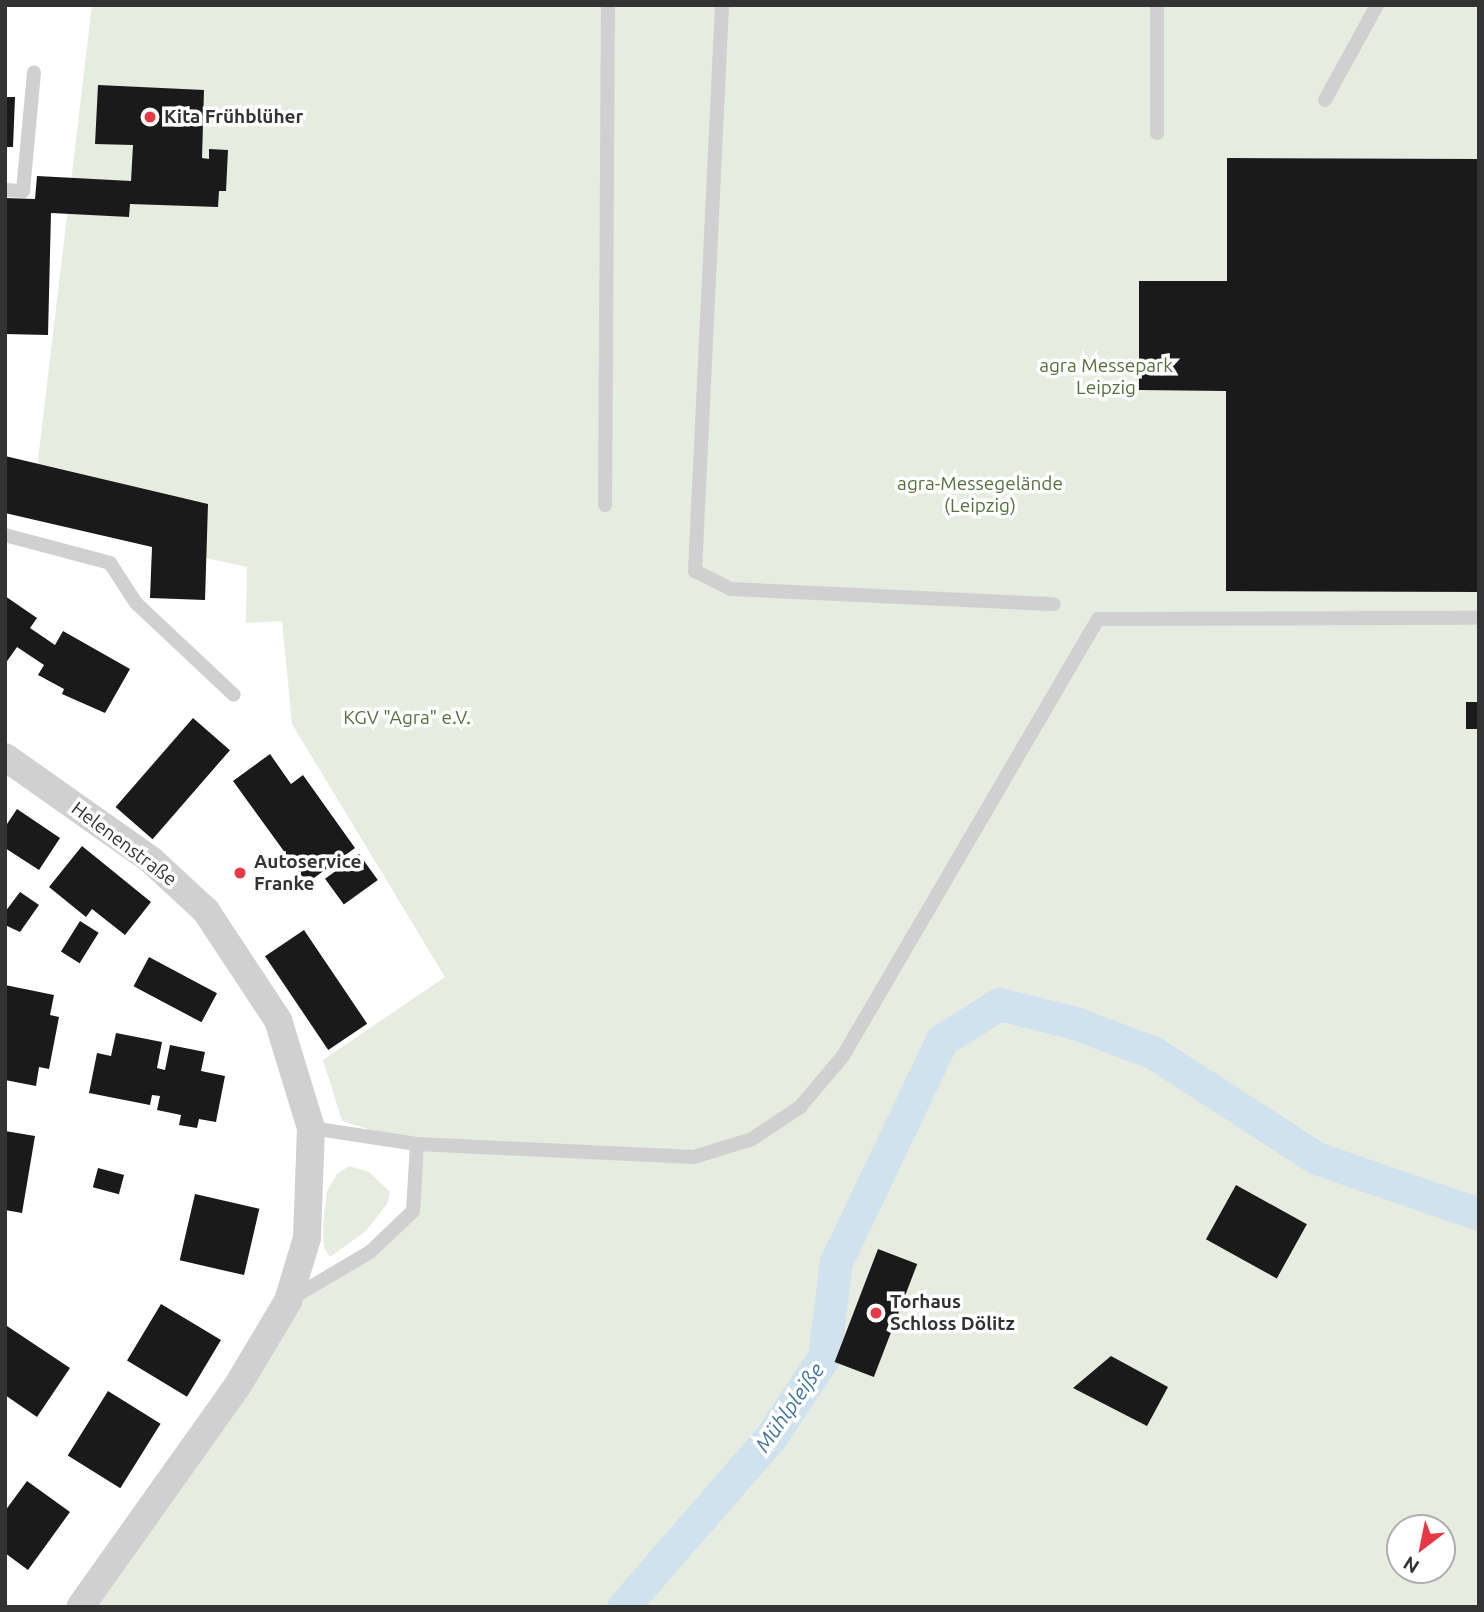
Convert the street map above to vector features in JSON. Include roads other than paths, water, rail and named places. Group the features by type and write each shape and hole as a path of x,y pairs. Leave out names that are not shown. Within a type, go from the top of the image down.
{"street":[{"name":"Helenenstraße","path":"5,757 151,860 206,911 278,1020 311,1128 307,1238 288,1301 238,1385 84,1605"}],"lane":[{"path":"605,505 608,5"},
{"path":"722,5 695,571 731,589 1055,604"},
{"path":"1157,5 1157,133"},
{"path":"1325,100 1377,5"},
{"path":"5,190 23,191 34,73"},
{"path":"5,535 110,563 136,603 234,695"},
{"path":"311,1128 416,1144 694,1157 752,1139 800,1107 843,1056 1098,619 1479,618"},
{"path":"288,1301 370,1252 413,1211 416,1144"}],"waterway":[{"name":"Mühlpleiße","path":"623,1607 771,1437 824,1357 836,1262 942,1040 999,1004 1075,1023 1154,1053 1316,1158 1479,1214"}],"place":[{"name":"Kita Frühblüher","path":"150,117"},
{"name":"Autoservice Franke","path":"240,873"},
{"name":"Torhaus Schloss Dölitz","path":"876,1313"}],"park label":[{"name":"agra Messepark Leipzig","path":"1106,377"},
{"name":"agra-Messegelände (Leipzig)","path":"980,495"},
{"name":"KGV \"Agra\" e.V.","path":"407,718"}]}
